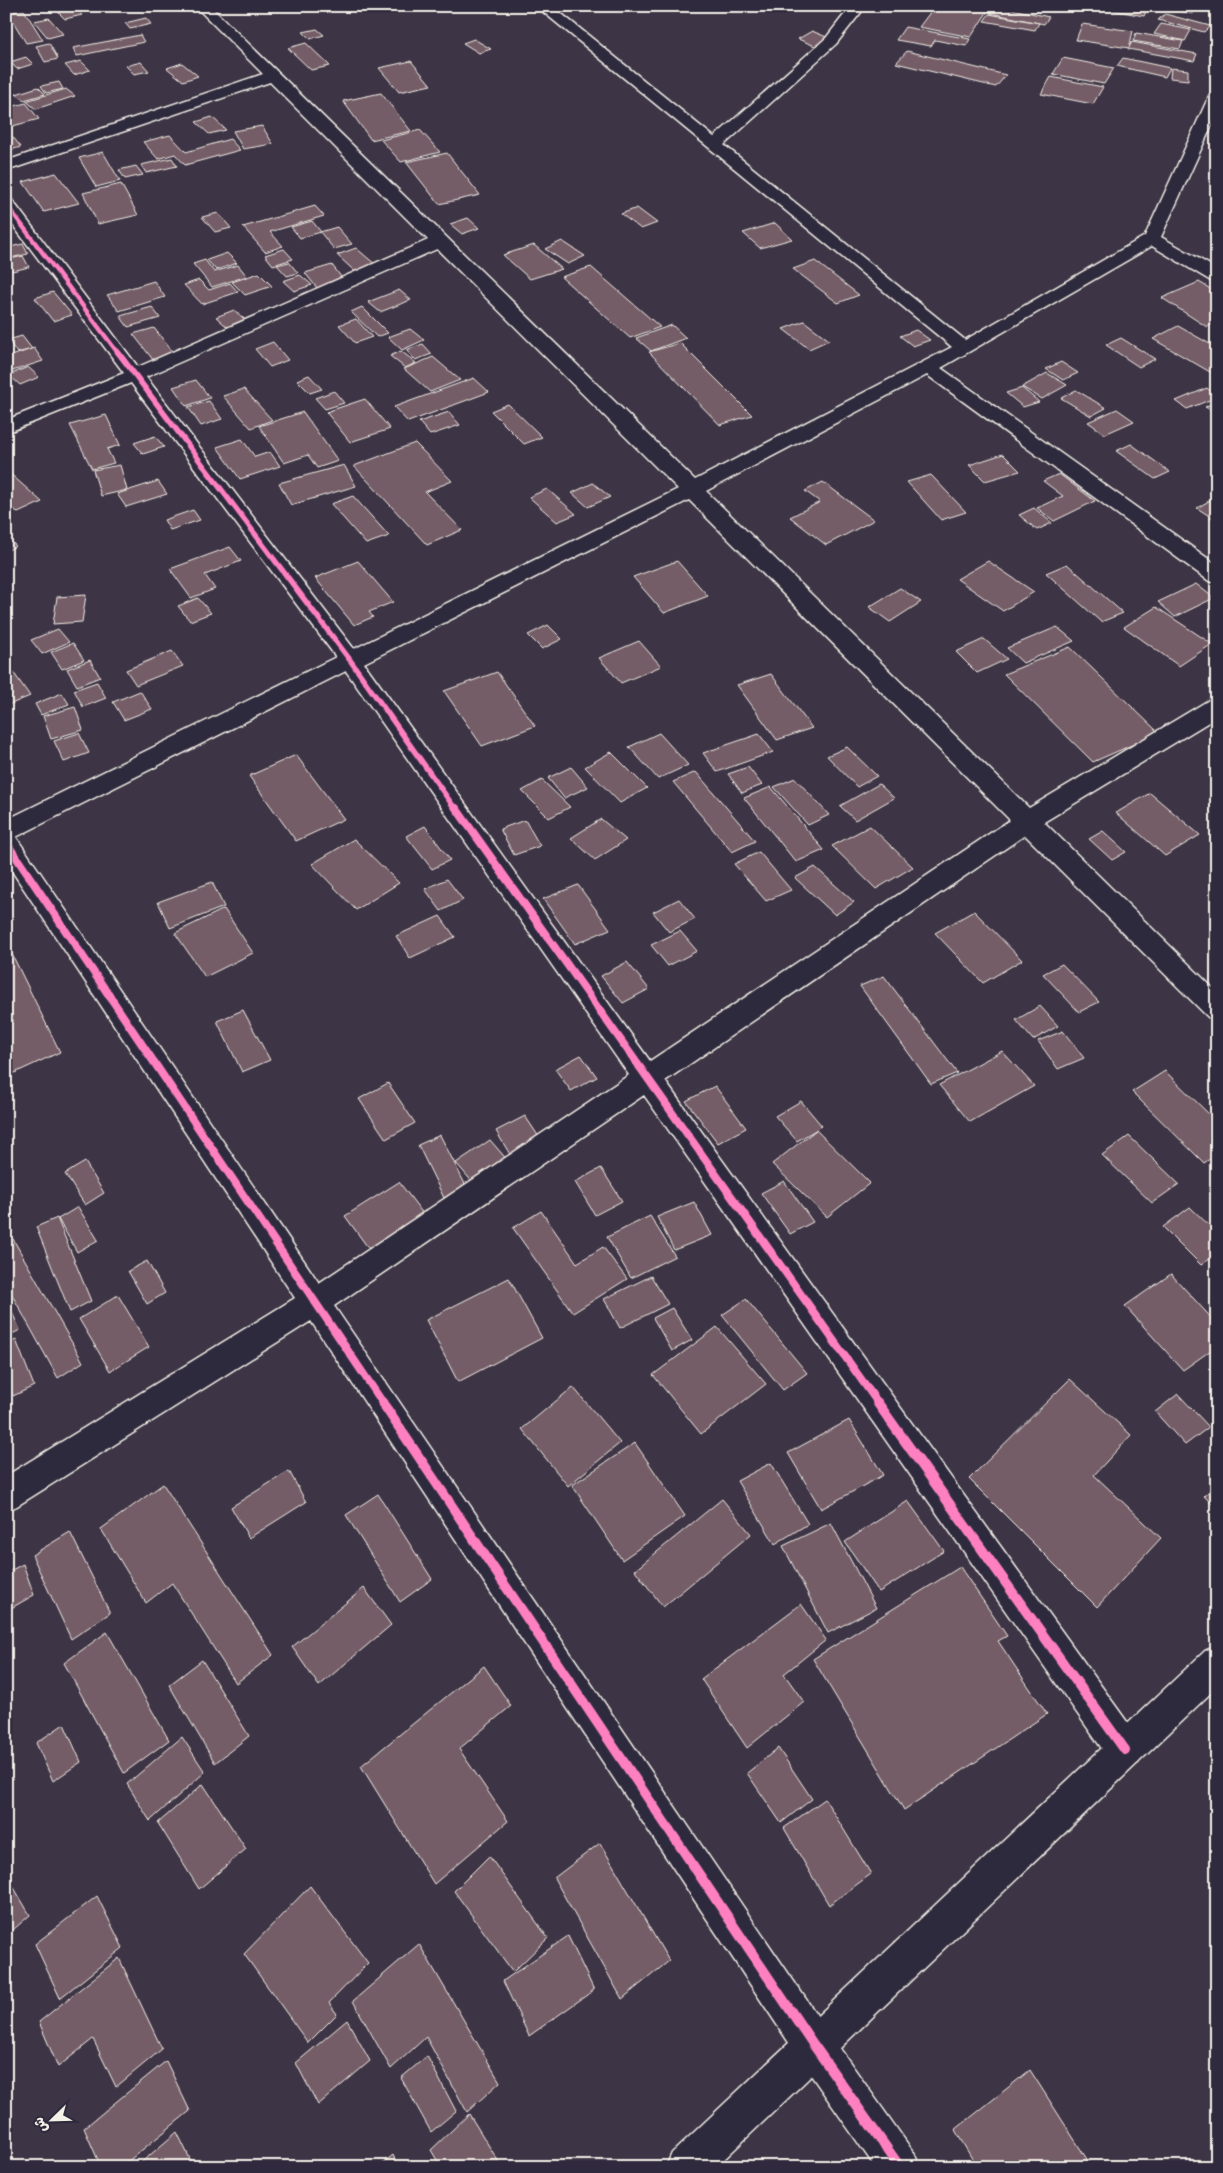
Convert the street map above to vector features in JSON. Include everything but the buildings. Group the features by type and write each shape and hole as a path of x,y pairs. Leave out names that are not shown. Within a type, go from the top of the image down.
{"street":[{"path":"202,6 1217,1009"},
{"path":"543,6 964,348"},
{"path":"715,145 831,41 860,6"},
{"path":"6,166 273,76"},
{"path":"6,831 692,490 964,348 1152,239 1217,96"},
{"path":"6,204 350,660 1125,1750"},
{"path":"1152,239 1217,276"},
{"path":"6,427 135,375 440,241"},
{"path":"928,367 1217,576"},
{"path":"6,1495 315,1302 1027,821 1217,706"},
{"path":"6,842 813,2044 900,2167"},
{"path":"686,2167 813,2044 1217,1663"}],"cycle path":[{"path":"6,204 350,660 1125,1750"},
{"path":"6,842 813,2044 900,2167"}]}
